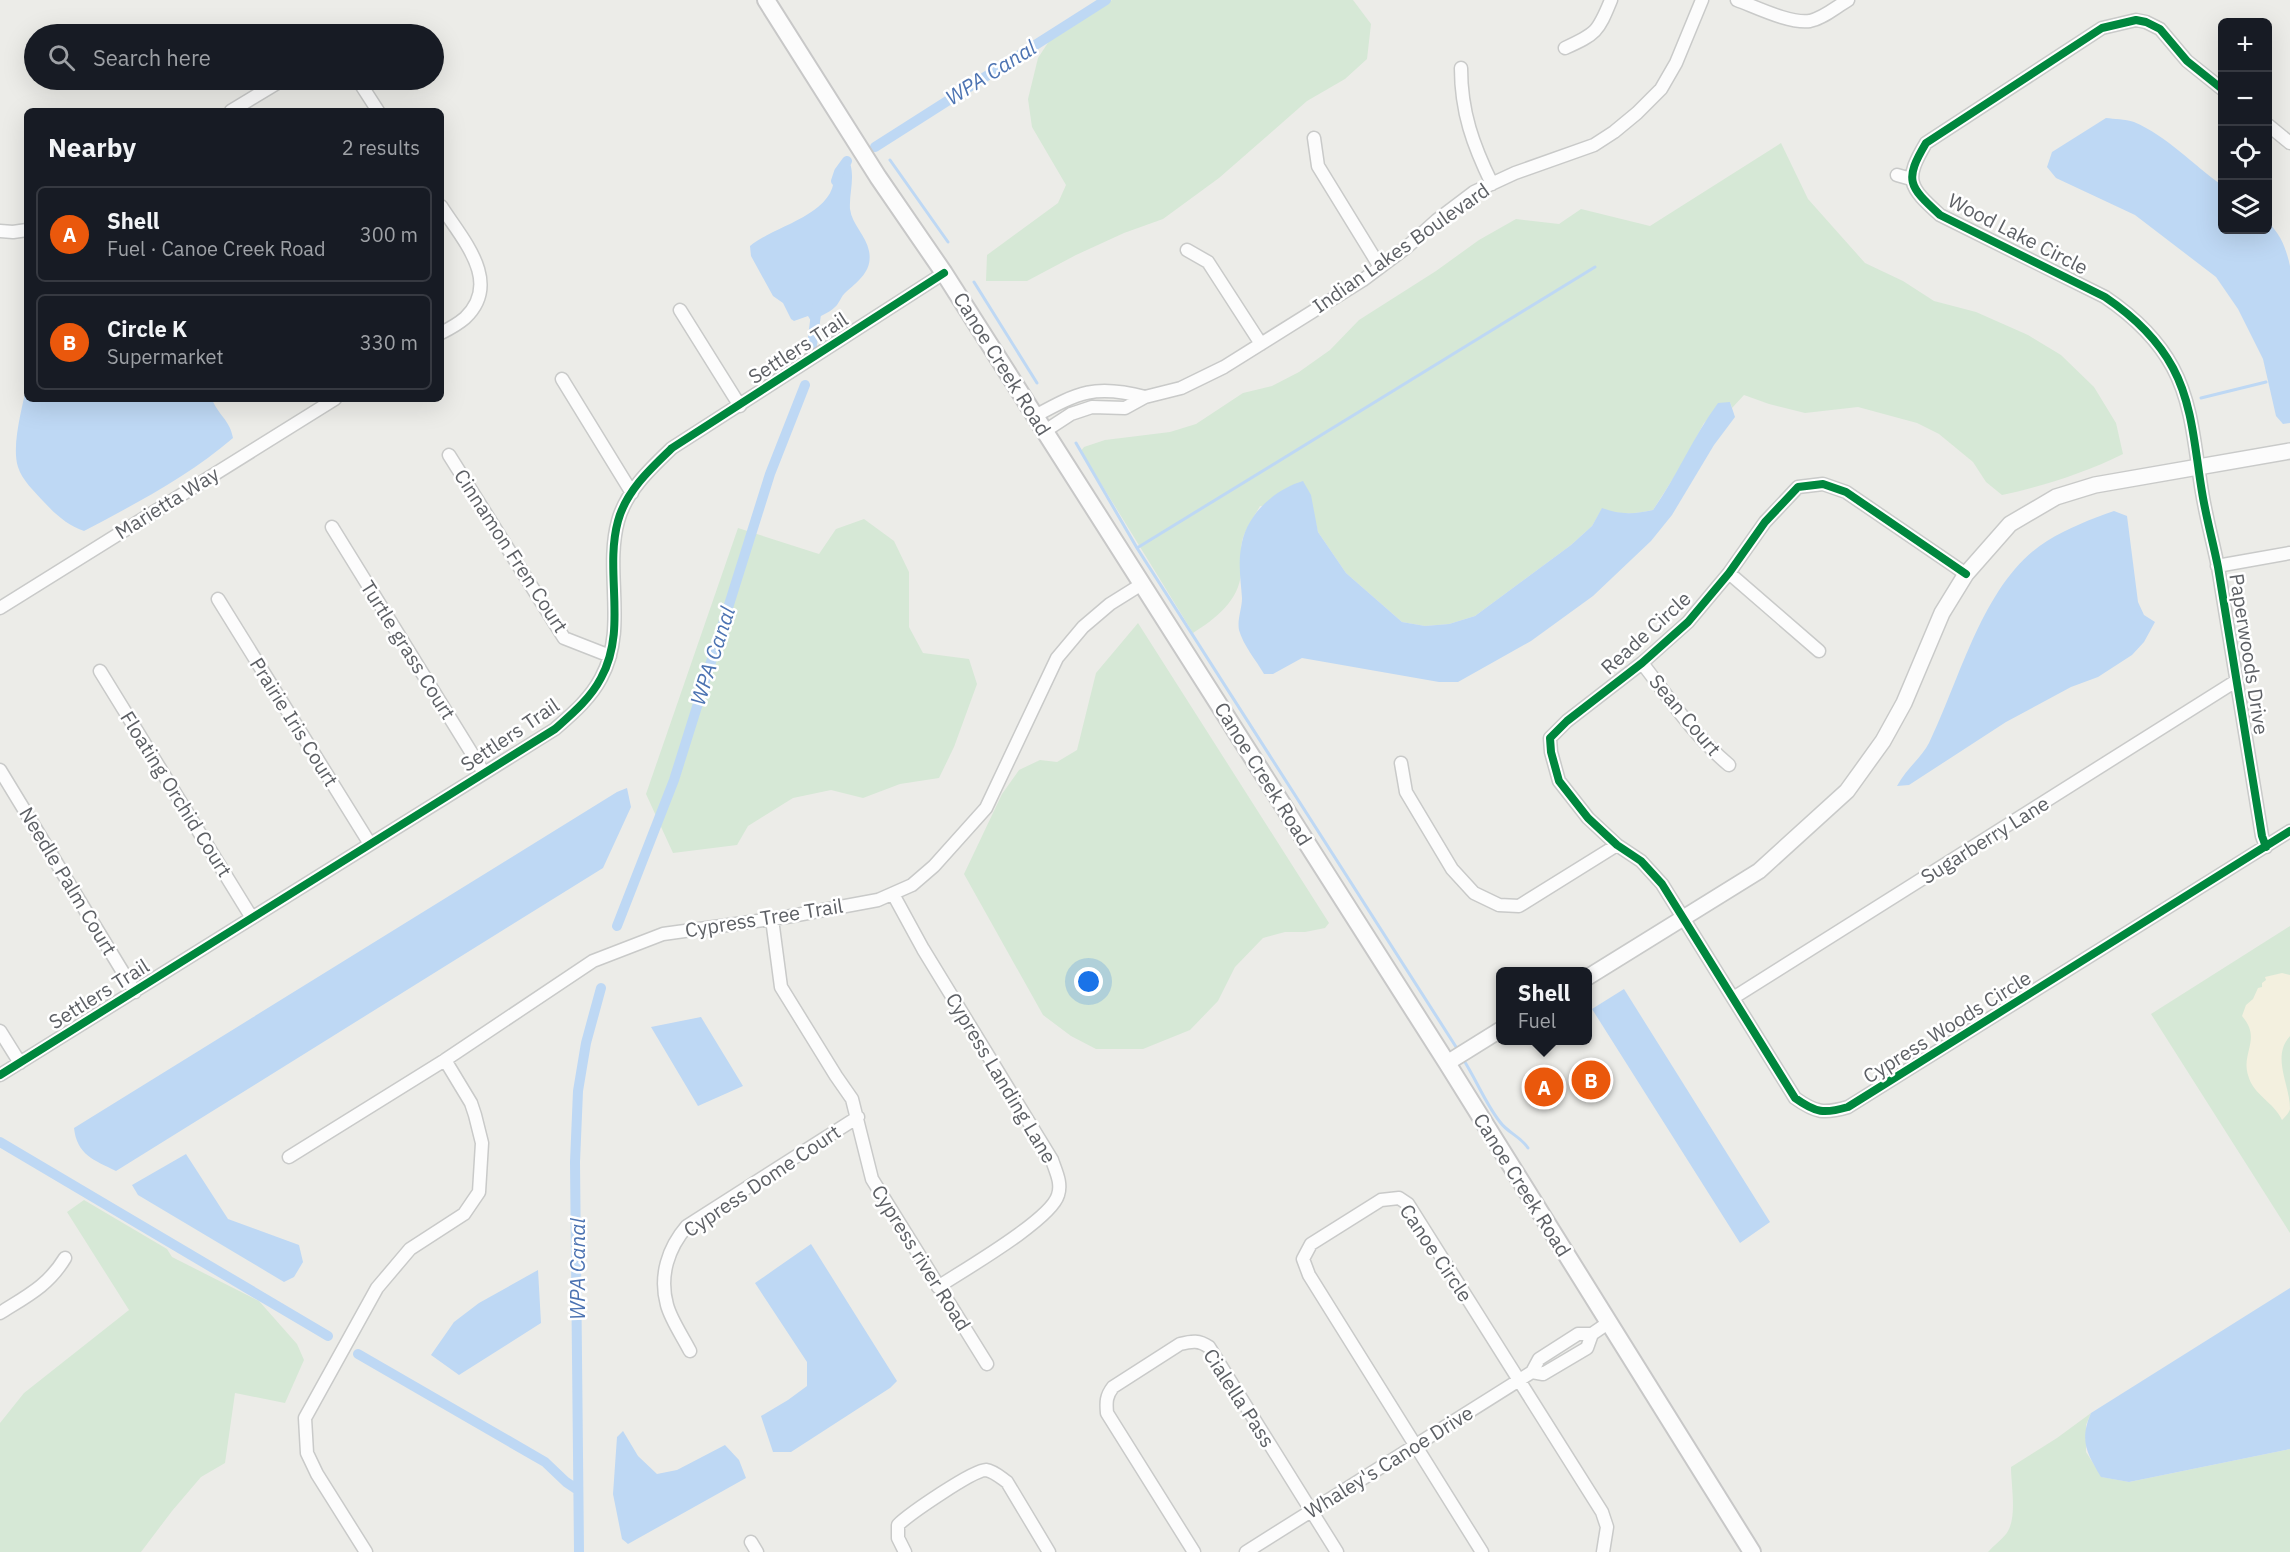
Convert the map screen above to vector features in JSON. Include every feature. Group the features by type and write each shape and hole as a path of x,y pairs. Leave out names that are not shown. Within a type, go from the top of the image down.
{"main road":[{"name":"Canoe Creek Road","path":"766,0 844,125 944,273 1447,1063 1752,1552"}],"street":[{"path":"1565,48 1590,37 1600,26 1611,0"},
{"name":"Indian Lakes Boulevard","path":"1045,431 1071,414 1092,408 1125,408 1145,398 1181,388 1224,367 1380,267 1465,199 1515,173 1594,145 1614,132 1661,89 1694,22 1702,0"},
{"path":"1737,0 1791,20 1809,21 1824,16 1848,0"},
{"path":"1897,175 1911,179 1912,166 1926,142 2102,28 2136,20 2146,22 2160,29 2187,61 2218,85"},
{"path":"1461,68 1461,92 1472,142 1491,184"},
{"path":"236,108 266,90"},
{"path":"364,90 376,108"},
{"path":"2269,126 2290,143"},
{"path":"1314,138 1318,166 1380,267"},
{"name":"Wood Lake Circle","path":"1911,179 1922,199 1940,216 2105,297 2145,329 2161,348 2182,388 2199,466"},
{"path":"444,211 480,268 481,289 478,302 464,318 444,331"},
{"path":"0,231 24,230"},
{"path":"1186,250 1208,262 1261,344"},
{"name":"Settlers Trail","path":"0,1075 555,729 582,705 601,679 610,656 615,625 614,547 618,519 647,471 672,448 944,273"},
{"path":"680,310 740,406"},
{"path":"562,380 632,493"},
{"name":"Indian Lakes Boulevard","path":"1035,416 1084,392 1103,390 1145,398"},
{"name":"Marietta Way","path":"0,608 330,402"},
{"path":"1592,974 1758,871 1847,791 1883,741 1904,703 1942,613 1966,574 2010,524 2056,496 2199,466 2290,451"},
{"name":"Cinnamon Fren Court","path":"449,455 564,638 610,656"},
{"name":"Paperwoods Drive","path":"2199,466 2262,836 2266,847"},
{"name":"Reade Circle","path":"1684,917 1662,884 1641,861 1617,845 1588,818 1559,781 1551,752 1550,738 1567,721 1642,663 1688,622 1765,522 1798,487 1823,484 1846,492 1966,574"},
{"name":"Turtle grass Court","path":"332,527 484,773"},
{"path":"2217,566 2290,553"},
{"path":"1728,573 1819,651"},
{"name":"Cypress Tree Trail","path":"289,1157 445,1060 593,961 663,934 772,919 878,900 912,885 934,866 986,808 1057,658 1083,627 1110,604 1142,584"},
{"name":"Prairie Iris Court","path":"218,599 370,844"},
{"name":"Sean Court","path":"1642,663 1703,740 1729,765"},
{"name":"Floating Orchid Court","path":"100,671 252,918"},
{"name":"Sugarberry Lane","path":"1733,998 2236,681"},
{"path":"1401,763 1406,792 1452,868 1474,893 1499,904 1519,906 1617,845"},
{"name":"Needle Palm Court","path":"0,770 135,992"},
{"name":"Cypress Woods Circle","path":"1684,917 1795,1098 1810,1108 1827,1113 1848,1107 2290,831"},
{"name":"Cypress Landing Lane","path":"893,894 923,949 1052,1160 1060,1181 1058,1197 1050,1209 1028,1227 938,1287"},
{"name":"Cypress river Road","path":"772,919 781,987 852,1099 872,1179 987,1364"},
{"path":"0,1031 20,1064"},
{"path":"1447,1063 1496,1032"},
{"path":"366,1552 316,1474 307,1453 305,1418 378,1288 410,1249 464,1214 479,1192 482,1143 475,1115 471,1103 445,1060"},
{"name":"Cypress Dome Court","path":"690,1351 667,1305 666,1261 676,1239 687,1226 858,1117"},
{"name":"Canoe Circle","path":"1482,1552 1310,1275 1303,1259 1311,1245 1381,1200 1399,1198 1408,1204 1519,1380 1602,1512 1607,1527 1603,1552"},
{"path":"0,1313 34,1292 54,1275 64,1258"},
{"name":"Whaley's Canoe Drive","path":"1245,1552 1532,1371 1543,1374 1587,1348 1592,1334 1608,1323"},
{"name":"Cialella Pass","path":"1194,1552 1107,1413 1106,1404 1107,1395 1113,1387 1180,1344 1192,1341 1202,1342 1209,1347 1337,1552"},
{"path":"905,1552 898,1538 898,1526 972,1475 986,1470 997,1474 1006,1482 1049,1552"}],"green space":[{"path":"1112,0 1353,0 1371,24 1367,59 1345,79 1307,101 1219,178 1163,219 1124,233 1027,281 986,281 987,255 1058,203 1066,185 1032,127 1028,99 1038,58 1051,38"},
{"path":"1781,143 1808,199 1865,263 1903,281 1934,301 1976,312 2028,335 2061,355 2094,387 2116,423 2123,454 2064,478 2002,495 1986,482 1973,462 1939,434 1917,423 1858,407 1805,413 1744,395 1732,408 1730,402 1704,423 1681,466 1653,510 1628,513 1602,509 1592,526 1571,545 1475,616 1449,624 1425,626 1402,622 1346,573 1318,532 1314,516 1260,506 1242,540 1241,573 1236,592 1231,601 1210,622 1193,633 1081,451 1084,447 1105,440 1170,432 1196,424 1243,393 1272,386 1299,372 1330,350 1359,320 1436,271 1479,240 1516,219 1559,224 1581,209 1650,226"},
{"path":"864,519 894,541 909,572 909,627 923,653 969,659 977,684 954,747 939,778 900,784 863,798 831,790 793,798 748,826 737,845 673,853 646,794 738,528 819,554 836,529"},
{"path":"1138,623 1329,923 1325,928 1305,932 1285,932 1263,938 1235,967 1218,1001 1190,1030 1143,1049 1096,1049 1071,1036 1043,1015 964,874 1002,794 1019,770 1040,760 1057,762 1077,750 1096,673"},
{"path":"2290,926 2290,1233 2151,1014"},
{"path":"84,1200 167,1249 172,1257 259,1301 297,1344 304,1360 285,1403 235,1393 225,1463 201,1477 141,1552 0,1552 0,1423 24,1393 129,1310 67,1212"},
{"path":"2091,1413 2086,1425 2086,1452 2102,1477 2129,1482 2290,1449 2290,1552 1988,1552 2006,1534 2011,1524 2013,1508 2011,1467"}],"sand":[{"path":"2282,973 2290,975 2290,1036 2282,1053 2282,1062 2290,1109 2282,1120 2274,1108 2254,1088 2248,1075 2247,1059 2251,1039 2248,1024 2242,1016 2246,1005 2253,999 2258,988 2262,987 2262,983 2266,980 2265,977"}],"water":[{"path":"2106,118 2134,122 2158,135 2218,182 2218,234 2272,234 2273,227 2285,248 2290,266 2290,423 2283,424 2276,416 2263,359 2238,309 2216,277 2135,215 2056,178 2047,167 2052,152"},
{"path":"850,163 852,175 850,209 853,220 869,251 867,270 833,309 811,321 808,316 794,321 783,303 773,296 751,256 750,246 802,218 826,200 832,188 834,174"},
{"path":"24,398 24,402 214,402 233,438 180,477 84,531 67,522 52,510 22,476 16,458"},
{"path":"1730,402 1735,417 1714,445 1672,515 1651,541 1593,596 1531,641 1458,682 1439,682 1302,658 1273,674 1264,674 1243,641 1239,630 1239,618 1242,598 1240,561 1244,536 1254,515 1262,506 1292,485 1303,481 1311,495 1318,532 1346,573 1402,622 1425,626 1449,624 1475,616 1571,545 1592,526 1602,508 1628,513 1653,510 1718,403"},
{"path":"2114,511 2127,516 2138,602 2144,615 2155,622 2144,642 2132,655 2098,677 2071,687 2006,722 1909,785 1897,786 1929,743 1976,633 2006,580 2025,558 2047,541 2080,524"},
{"path":"627,788 631,807 603,868 116,1171 88,1156 79,1145 74,1128 617,792"},
{"path":"1624,989 1770,1222 1740,1243 1592,1009"},
{"path":"701,1017 743,1086 698,1106 651,1027"},
{"path":"186,1154 228,1219 299,1245 303,1262 294,1277 284,1282 138,1195 132,1185"},
{"path":"811,1244 897,1381 890,1388 791,1452 773,1452 761,1416 807,1386 807,1362 755,1283"},
{"path":"538,1270 541,1323 459,1375 431,1355 454,1322 479,1303"},
{"path":"2290,1288 2290,1449 2129,1482 2101,1477 2086,1446 2087,1423 2091,1413"},
{"path":"623,1431 638,1456 657,1474 677,1470 725,1445 739,1460 746,1478 628,1544 622,1539 613,1494 617,1437"}],"waterway":[{"name":"WPA Canal","path":"875,147 1106,0"},
{"path":"890,160 948,242"},
{"name":"WPA Canal","path":"836,181 847,161"},
{"path":"1076,443 1137,548 1595,267"},
{"path":"974,282 1037,383"},
{"name":"WPA Canal","path":"812,345 817,306"},
{"path":"2201,398 2266,382"},
{"name":"WPA Canal","path":"617,926 674,780 770,474 805,385"},
{"path":"1137,548 1458,1050"},
{"name":"WPA Canal","path":"579,1552 575,1162 578,1091 586,1043 601,988"},
{"path":"1463,1059 1503,1126 1528,1148"},
{"path":"0,1142 328,1336"},
{"path":"358,1354 545,1462 578,1490"}],"cycle path":[{"path":"2218,86 2187,61 2160,29 2146,22 2136,20 2102,28 1926,143 1912,174 1913,182 1921,197 1940,215 2115,304 2152,337 2173,368 2185,397 2192,428 2218,567 2262,836 2266,847"},
{"path":"0,1075 555,729 592,693 609,659 615,620 614,540 622,510 640,481 672,448 944,273"},
{"path":"1966,574 1846,492 1823,484 1798,487 1765,522 1729,573 1688,622 1642,663 1567,721 1550,738 1551,752 1559,781 1588,818 1617,845 1641,861 1662,884 1795,1098 1820,1111 1833,1111 1848,1107 2290,831"}],"place":[{"name":"Circle K","path":"1591,1080"},
{"name":"Shell","path":"1544,1087"}]}
